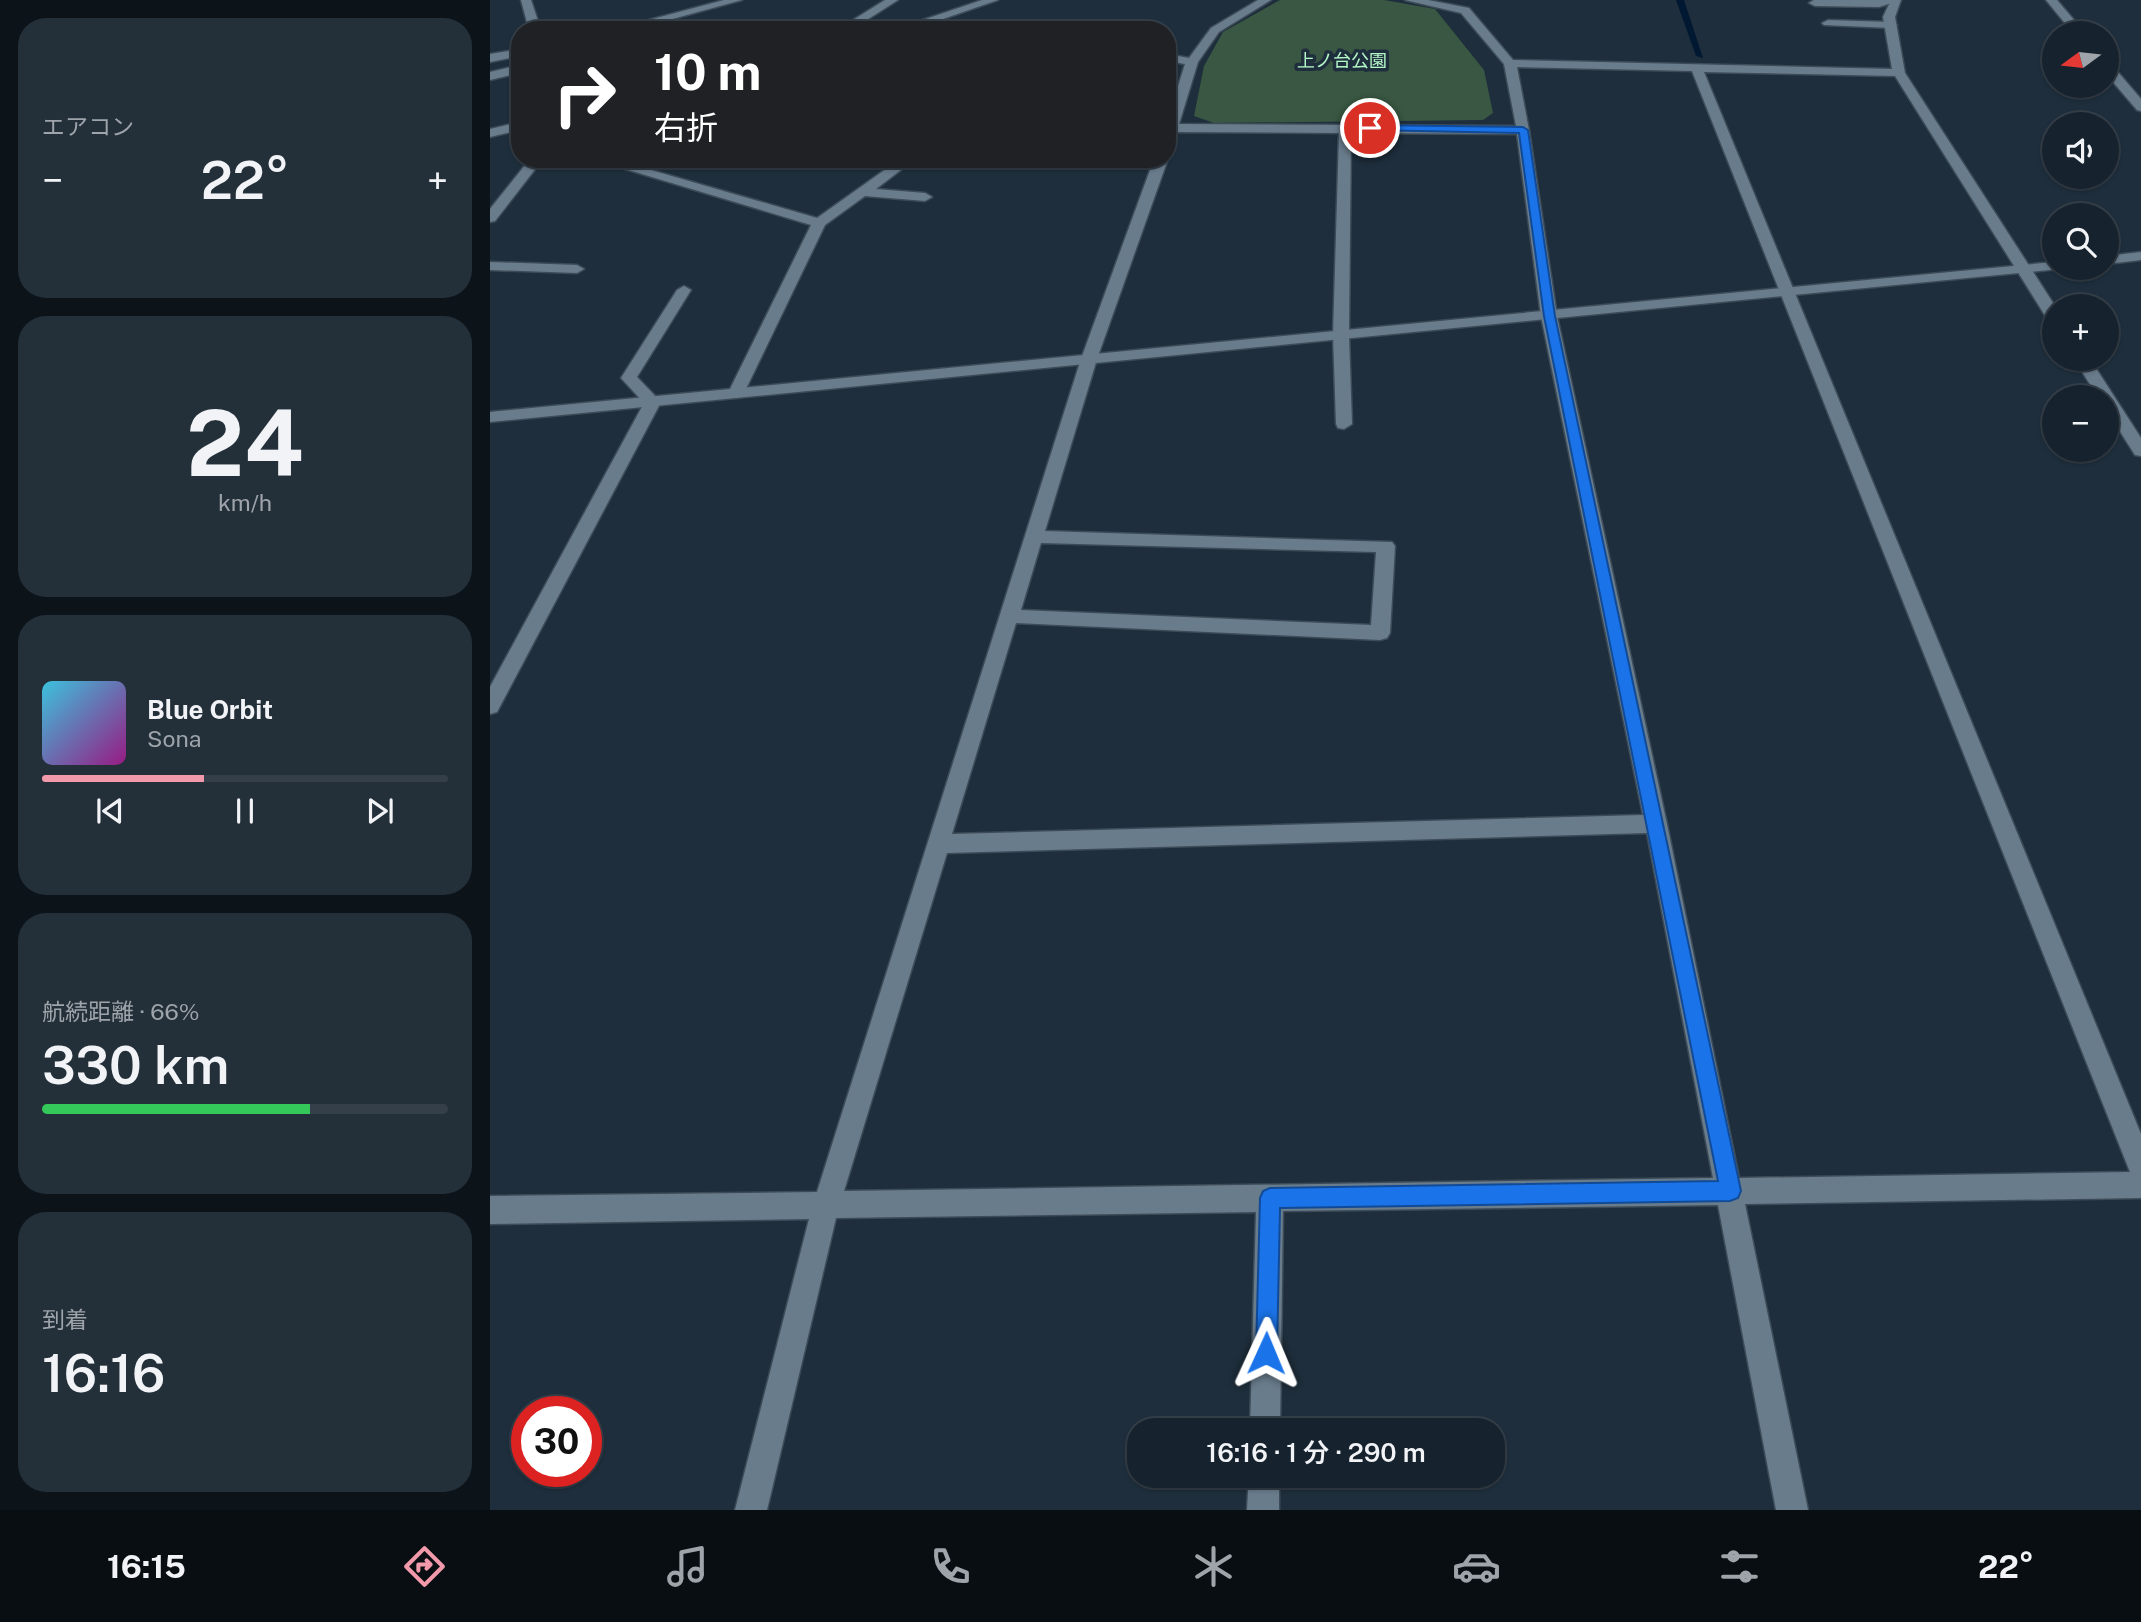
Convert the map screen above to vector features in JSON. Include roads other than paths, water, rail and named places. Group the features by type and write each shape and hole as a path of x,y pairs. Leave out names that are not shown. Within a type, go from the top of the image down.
{"street":[{"path":"526,0 532,21"},
{"path":"653,21 737,0"},
{"path":"858,21 892,0"},
{"path":"927,21 993,0"},
{"path":"1176,114 1192,62 1215,30 1266,0"},
{"path":"1410,0 1465,10 1510,63 1523,130 1549,316 1656,824 1792,1510"},
{"path":"1815,3 1879,4 1896,0"},
{"path":"1896,0 1889,17 1899,73 2042,298"},
{"path":"2051,0 2069,21"},
{"path":"1828,23 1891,24"},
{"path":"490,58 511,54"},
{"path":"1176,59 1192,62"},
{"path":"1510,63 1899,73"},
{"path":"1696,67 2141,1166"},
{"path":"490,76 511,71"},
{"path":"2119,80 2141,107"},
{"path":"490,133 511,128"},
{"path":"1176,134 1345,128 1523,130"},
{"path":"1344,424 1341,335 1345,128"},
{"path":"490,218 530,168"},
{"path":"629,168 819,223"},
{"path":"736,393 819,223 896,168"},
{"path":"751,1510 825,1205 1089,359 1158,168"},
{"path":"862,192 925,197"},
{"path":"2119,259 2141,256"},
{"path":"490,266 577,269"},
{"path":"490,417 2042,268"},
{"path":"653,402 629,378 684,290"},
{"path":"490,706 653,402"},
{"path":"2119,417 2141,451"},
{"path":"1008,616 1380,633 1386,546 1032,537"},
{"path":"937,844 1656,824"},
{"path":"490,1210 2141,1185"},
{"path":"1265,1418 1270,1198"},
{"path":"1263,1510 1264,1488"}],"waterway":[{"path":"1680,0 1700,56"}],"park label":[{"name":"上ノ台公園","path":"1342,60"}]}
